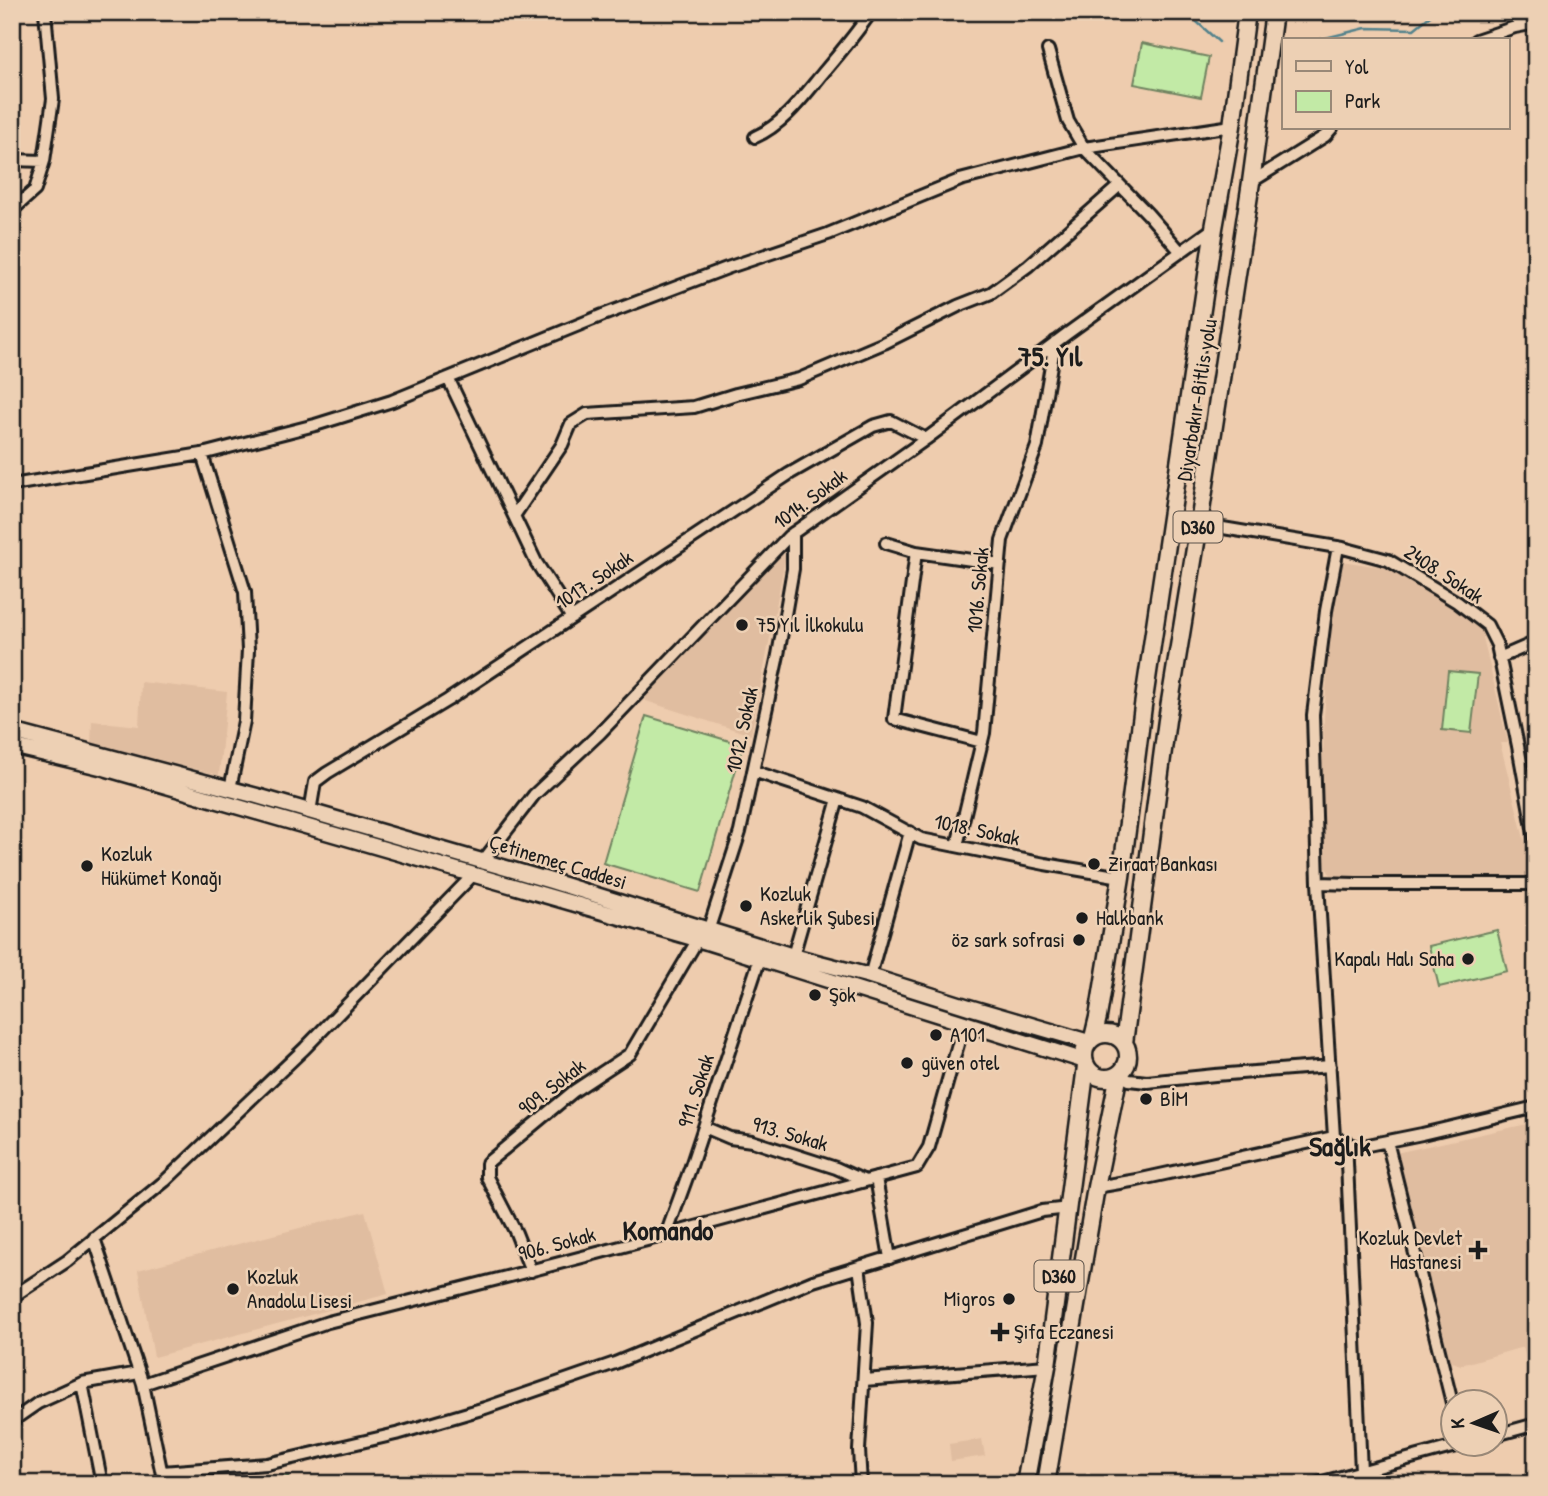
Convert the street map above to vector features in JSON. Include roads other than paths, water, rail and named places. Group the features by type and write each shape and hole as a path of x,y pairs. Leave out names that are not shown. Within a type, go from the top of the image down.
{"highway":[{"name":"Diyarbakır-Bitlis yolu","path":"1091,1040 1098,1017 1121,877 1145,692 1247,12"},
{"name":"Diyarbakır-Bitlis yolu","path":"1124,1043 1160,771 1251,182 1274,12"},
{"path":"1111,1034 1124,1043 1128,1057 1119,1074 1101,1078 1086,1064 1084,1051 1091,1040 1111,1034"},
{"name":"D360","path":"1025,1484 1047,1366 1086,1064"},
{"name":"D360","path":"1046,1484 1096,1187 1119,1074"}],"main road":[{"name":"Çetinemeç Caddesi","path":"12,731 230,789 564,885 760,958 1086,1064"},
{"name":"Çetinemeç Caddesi","path":"12,746 104,768 473,875 870,976 969,1007 1091,1040"}],"street":[{"path":"12,208 35,190 44,160 53,99 46,12"},
{"path":"755,137 773,127 790,112 858,32 871,12"},
{"path":"1482,38 1536,23"},
{"path":"1048,50 1068,121 1084,148 1181,252"},
{"path":"12,485 202,454 315,425 392,401 603,315 727,268 828,234 960,180 1084,148 1232,126"},
{"path":"1251,182 1325,136 1330,130"},
{"path":"12,160 44,160"},
{"path":"514,516 562,445 571,424 587,414 694,407 799,379 884,343 958,306 991,293 1028,266 1120,185"},
{"name":"1014. Sokak","path":"483,861 534,795 600,733 793,533 1214,228"},
{"name":"1016. Sokak","path":"957,846 982,742 1002,540 1037,446 1055,342"},
{"path":"448,378 536,562 572,618"},
{"name":"1017. Sokak","path":"310,812 315,782 327,773 449,700 789,474 873,426 891,421 926,439"},
{"path":"202,454 245,592 248,650 244,721 230,789"},
{"name":"2408. Sokak","path":"1199,524 1338,547 1388,561 1457,602 1487,625 1497,645 1536,844"},
{"name":"1012. Sokak","path":"703,935 740,832 778,655 793,569 793,533"},
{"path":"886,543 916,552 1000,564"},
{"path":"1338,547 1326,611 1313,715 1318,883 1330,1066 1340,1139 1361,1472"},
{"path":"916,552 894,719 982,742"},
{"path":"1499,658 1535,643"},
{"name":"1018. Sokak","path":"752,771 862,807 921,839 1121,877"},
{"path":"793,956 838,799"},
{"path":"870,976 910,832"},
{"path":"12,1297 67,1261 165,1181 295,1057 473,875"},
{"path":"1318,883 1536,884"},
{"name":"909. Sokak","path":"531,1271 516,1233 487,1177 487,1163 574,1091 630,1054 703,935"},
{"name":"911. Sokak","path":"666,1235 705,1127 760,958"},
{"name":"906. Sokak","path":"12,1421 38,1403 82,1383 141,1378 328,1322 531,1271 916,1167 929,1147 964,1023"},
{"path":"1119,1074 1129,1080 1147,1082 1330,1066"},
{"path":"1096,1187 1340,1139 1358,1147 1536,1107"},
{"name":"913. Sokak","path":"705,1127 730,1138 752,1141 870,1179"},
{"path":"1387,1141 1448,1388"},
{"path":"870,1179 890,1258"},
{"path":"94,1238 141,1378 163,1478 267,1464 412,1430 615,1363 813,1281 1042,1210 1069,1208"},
{"path":"859,1267 867,1323 859,1450 861,1484"},
{"path":"864,1380 1047,1366"},
{"path":"82,1383 102,1484"},
{"path":"1510,1431 1536,1424"},
{"path":"1315,1484 1347,1480 1361,1472 1440,1450"}],"waterway":[{"path":"1186,12 1219,42"},
{"path":"1325,38 1366,28 1414,29 1435,12"}],"place":[{"name":"75 Yıl İlkokulu","path":"742,625"},
{"name":"Ziraat Bankası","path":"1094,864"},
{"name":"Kozluk Hükümet Konağı","path":"87,866"},
{"name":"Kozluk Askerlik Şubesi","path":"746,906"},
{"name":"Halkbank","path":"1082,918"},
{"name":"öz sark sofrasi","path":"1079,940"},
{"name":"Kapalı Halı Saha","path":"1468,959"},
{"name":"Şok","path":"815,995"},
{"name":"A101","path":"936,1035"},
{"name":"güven otel","path":"907,1063"},
{"name":"BİM","path":"1146,1099"},
{"name":"Kozluk Devlet Hastanesi","path":"1478,1250"},
{"name":"Kozluk Anadolu Lisesi","path":"233,1289"},
{"name":"Migros","path":"1009,1299"},
{"name":"Şifa Eczanesi","path":"1000,1332"}],"district":[{"name":"75. Yıl","path":"1050,356"},
{"name":"Sağlık","path":"1340,1146"},
{"name":"Komando","path":"668,1230"}]}
